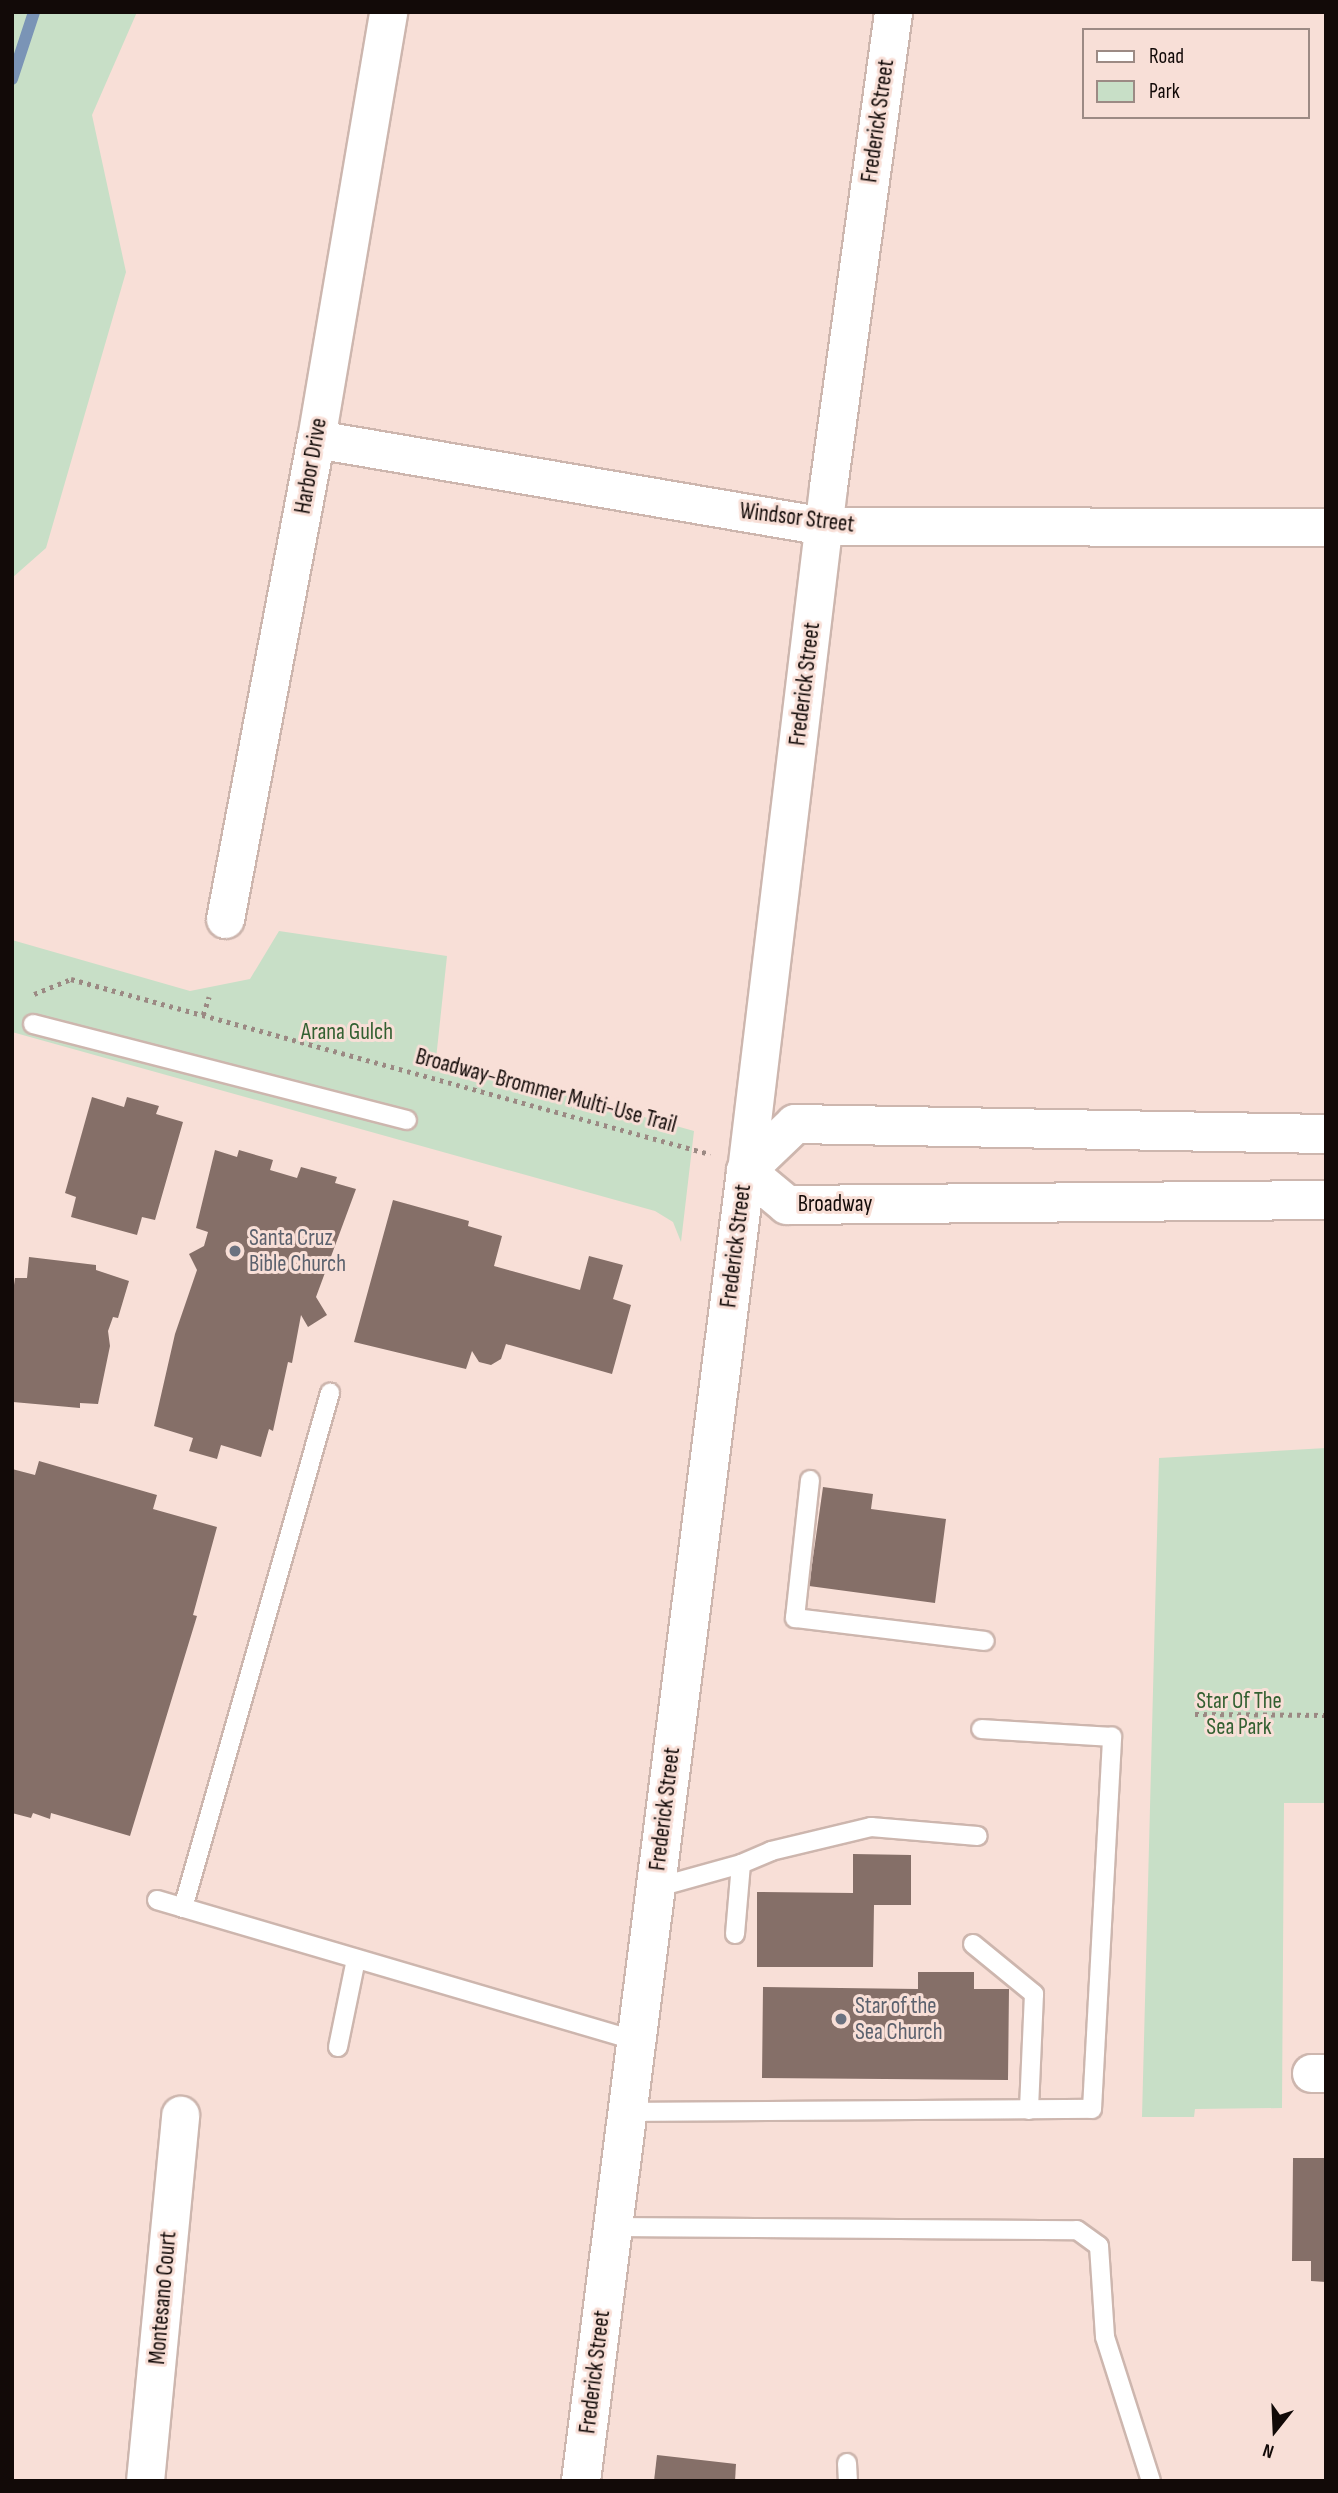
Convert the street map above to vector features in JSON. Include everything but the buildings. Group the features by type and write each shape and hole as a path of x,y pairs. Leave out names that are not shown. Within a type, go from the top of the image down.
{"main road":[{"path":"746,1171 795,1124 1326,1134"},
{"name":"Broadway","path":"746,1171 787,1205 1326,1200"},
{"name":"Frederick Street","path":"581,2481 746,1171"}],"street":[{"name":"Harbor Drive","path":"225,919 316,439 388,12"},
{"name":"Frederick Street","path":"746,1171 824,526 893,12"},
{"name":"Windsor Street","path":"316,439 824,526 1326,527"},
{"name":"Montesano Court","path":"145,2481 180,2115"}],"lane":[{"path":"33,1024 407,1120"},
{"path":"183,1908 330,1393"},
{"path":"810,1480 795,1618 985,1641"},
{"path":"628,2112 1092,2109 1112,1737 981,1729"},
{"path":"656,1888 741,1864 771,1851 871,1827 978,1836"},
{"path":"735,1934 741,1864"},
{"path":"157,1900 637,2041"},
{"path":"974,1944 1034,1994 1029,2110"},
{"path":"338,2048 356,1959"},
{"path":"613,2227 1077,2230 1099,2246 1105,2337 1151,2481"}],"path":[{"name":"Broadway-Brommer Multi-Use Trail","path":"22,997 71,979 708,1153 746,1171"},
{"path":"203,1015 209,997"},
{"path":"1195,1714 1326,1715"}],"green space":[{"path":"12,12 137,12 92,115 126,272 46,548 12,578"},
{"name":"Arana Gulch","path":"279,931 447,956 436,1059 694,1131 681,1242 673,1222 655,1211 12,1032 12,940 190,991 250,979"},
{"name":"Star Of The Sea Park","path":"1326,1448 1326,1803 1284,1803 1282,2108 1195,2109 1194,2117 1142,2117 1159,1458"}],"waterway":[{"path":"12,79 34,12"}],"place":[{"name":"Santa Cruz Bible Church","path":"235,1251"},
{"name":"Star of the Sea Church","path":"841,2019"}]}
